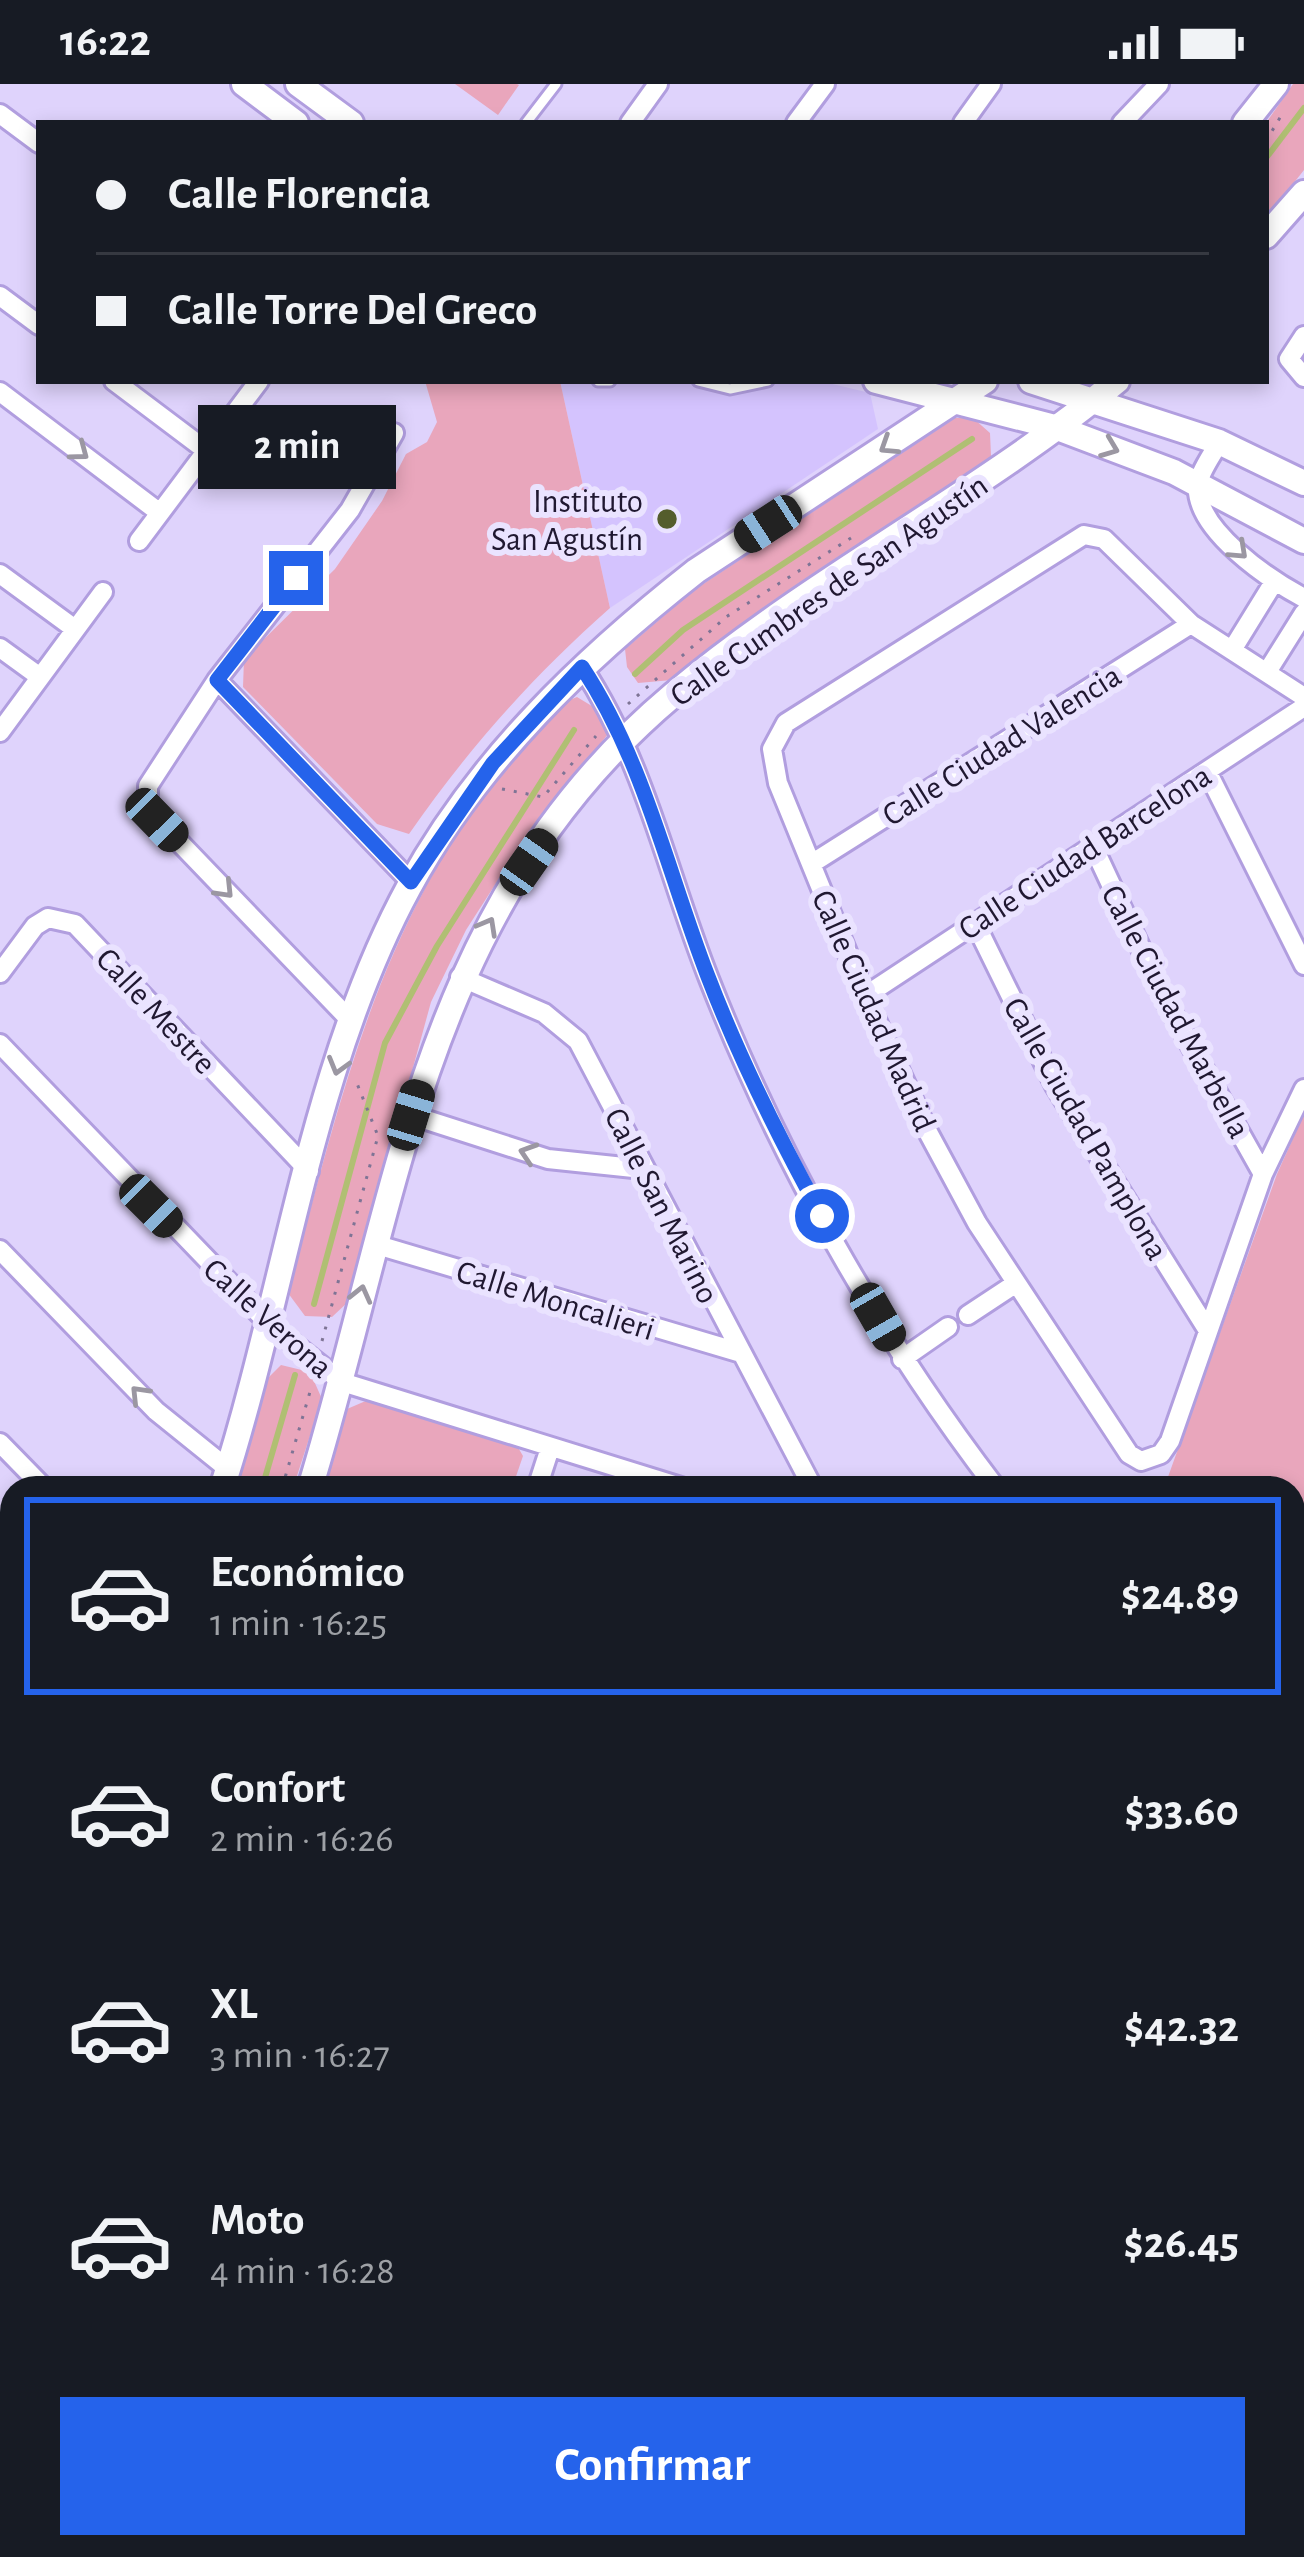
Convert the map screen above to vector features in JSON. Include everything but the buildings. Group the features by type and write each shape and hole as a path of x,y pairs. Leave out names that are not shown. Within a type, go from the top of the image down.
{"street":[{"path":"244,84 292,120"},
{"path":"298,84 347,120"},
{"path":"632,120 658,84"},
{"path":"798,120 825,84"},
{"path":"965,120 992,84"},
{"path":"1125,120 1159,84"},
{"path":"1247,120 1276,84"},
{"path":"0,114 36,141"},
{"path":"1269,233 1304,194"},
{"path":"0,296 36,323"},
{"path":"1304,335 1289,359 1304,377"},
{"path":"118,384 207,451"},
{"path":"139,541 257,384"},
{"path":"888,384 1055,427 1198,484 1304,541"},
{"path":"226,1476 271,1326 351,1021 411,882 493,763 582,667 696,571 981,384"},
{"path":"1042,384 1220,442 1304,483"},
{"name":"Calle Cumbres de San Agustín","path":"314,1476 411,1115 460,977 504,897 620,728 1113,384"},
{"path":"0,392 160,513"},
{"path":"351,1021 157,820 148,803 155,768 350,510 394,433"},
{"path":"1220,442 1198,484 1204,515 1274,582 1304,598"},
{"name":"Calle Ciudad Madrid","path":"1304,697 1191,624 1105,539 1093,534 1076,538 786,724 772,749 811,864 929,1134 1015,1283 1130,1454 1141,1461 1161,1454 1170,1441 1263,1174 1304,1089"},
{"path":"0,574 75,629"},
{"path":"1232,650 1274,582"},
{"path":"0,732 103,592"},
{"path":"1267,672 1304,613"},
{"name":"Calle Ciudad Valencia","path":"811,864 1191,624"},
{"path":"0,648 40,677"},
{"path":"582,667 620,728 744,1064 902,1359 987,1476"},
{"path":"217,680 411,882"},
{"name":"Calle Ciudad Barcelona","path":"865,996 1304,707"},
{"path":"1207,771 1304,964"},
{"name":"Calle Ciudad Marbella","path":"1093,846 1164,998 1263,1174"},
{"name":"Calle Mestre","path":"0,973 35,926 48,918 75,924 309,1171"},
{"name":"Calle Ciudad Pamplona","path":"975,923 1055,1086 1207,1329"},
{"name":"Calle San Marino","path":"460,977 564,1025 594,1068 806,1476"},
{"name":"Calle Verona","path":"0,1044 271,1326 342,1382 644,1476"},
{"path":"411,1115 548,1159 595,1168 643,1169"},
{"name":"Calle Moncalieri","path":"374,1244 738,1352"},
{"path":"0,1250 222,1476"},
{"path":"968,1315 1015,1283"},
{"path":"902,1359 948,1327"},
{"path":"0,1443 32,1476"},
{"path":"541,1476 550,1448"}],"lane":[{"path":"528,120 556,84"},
{"path":"710,384 730,389 754,384"}],"path":[{"path":"497,788 543,797 620,728 726,616 853,536"},
{"path":"285,1476 378,1136 355,1091 356,1072"}],"shaded area":[{"path":"455,84 517,84 519,85 498,115"},
{"path":"1293,84 1304,84 1304,170 1269,214 1269,120"},
{"path":"426,384 561,384 610,608 502,715 409,834 377,824 243,687 244,659 335,569 382,501 406,454 427,442 437,422"},
{"name":"Instituto San Agustín","path":"561,384 832,384 870,393 878,429 610,608"},
{"path":"955,418 973,418 990,433 991,456 983,464 672,680 638,683 627,667 625,649 694,590"},
{"path":"577,697 605,714 608,734 518,849 466,930 431,1002 349,1301 332,1317 305,1316 288,1293 332,1129 383,979 454,839 501,771 560,704"},
{"path":"1304,1114 1304,1476 1168,1476 1277,1174"},
{"path":"281,1365 310,1372 322,1399 297,1476 236,1476 263,1383"},
{"path":"368,1400 516,1444 523,1456 516,1476 326,1476 347,1409"}],"waterway":[{"path":"1269,154 1304,108"},
{"path":"635,674 683,630 972,439"},
{"path":"314,1304 385,1043 437,946 574,730"},
{"path":"266,1476 295,1375"}],"place":[{"name":"Instituto San Agustín","path":"667,519"}],"route":[{"path":"296,578 217,680 411,882 493,763 582,667 615,717 637,769 696,944 744,1064 822,1216"}]}
